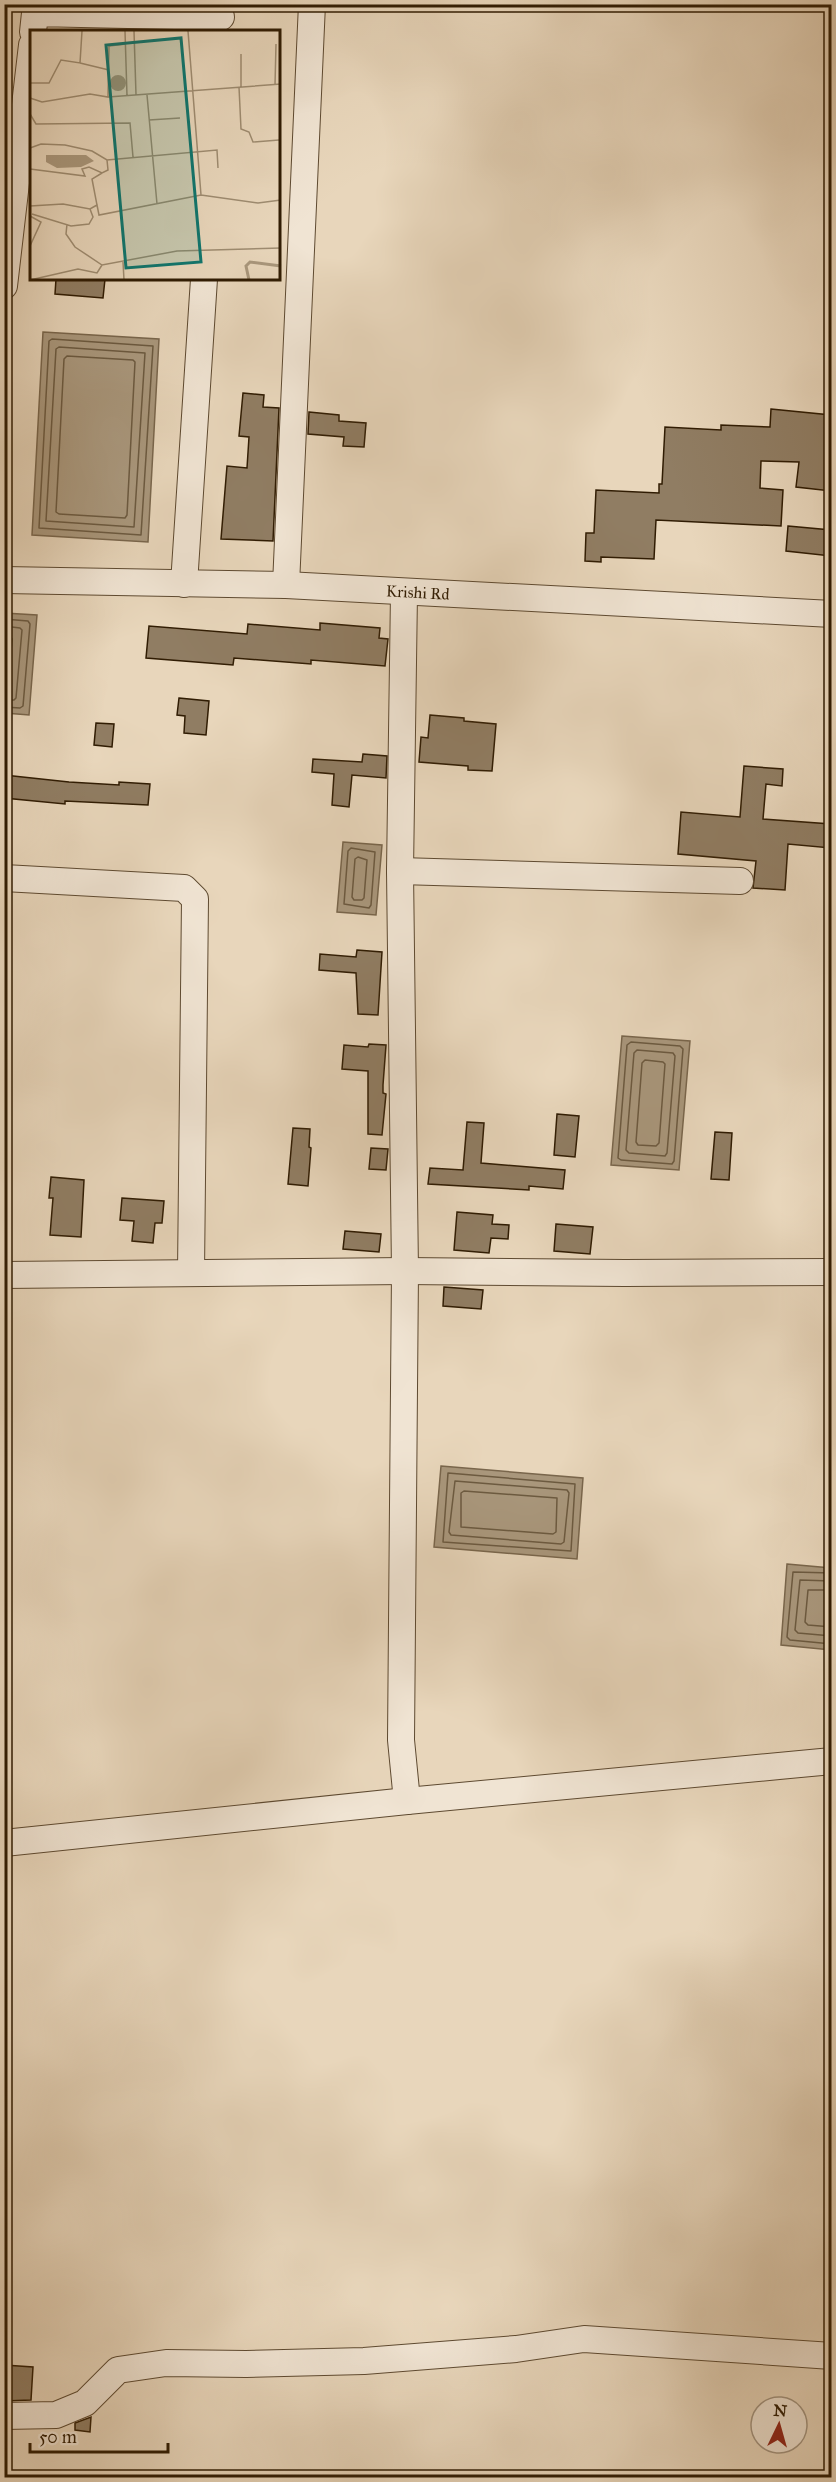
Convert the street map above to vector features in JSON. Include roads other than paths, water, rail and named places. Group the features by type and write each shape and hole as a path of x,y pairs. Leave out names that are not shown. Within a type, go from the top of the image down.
{"street":[{"path":"286,585 312,4"},
{"path":"33,30 35,14 221,18"},
{"path":"5,285 30,63"},
{"path":"184,584 204,280"},
{"name":"Krishi Rd","path":"4,580 286,585 831,614"},
{"path":"404,593 400,871 405,1271 401,1740 407,1801"},
{"path":"400,871 740,881"},
{"path":"4,878 184,888 195,899 190,1273"},
{"path":"4,1275 405,1271 831,1272"},
{"path":"4,1843 407,1801 831,1761"},
{"path":"4,2416 56,2415 85,2403 118,2370 166,2363 246,2364 364,2361 516,2349 584,2339 831,2356"}],"water":[{"path":"43,332 159,339 148,542 32,535"},
{"path":"4,613 37,615 29,715 5,713"},
{"path":"343,842 382,845 376,915 337,912"},
{"path":"622,1036 690,1041 679,1170 611,1165"},
{"path":"441,1466 583,1478 577,1559 434,1547"},
{"path":"787,1564 831,1568 831,1650 781,1645"}]}
